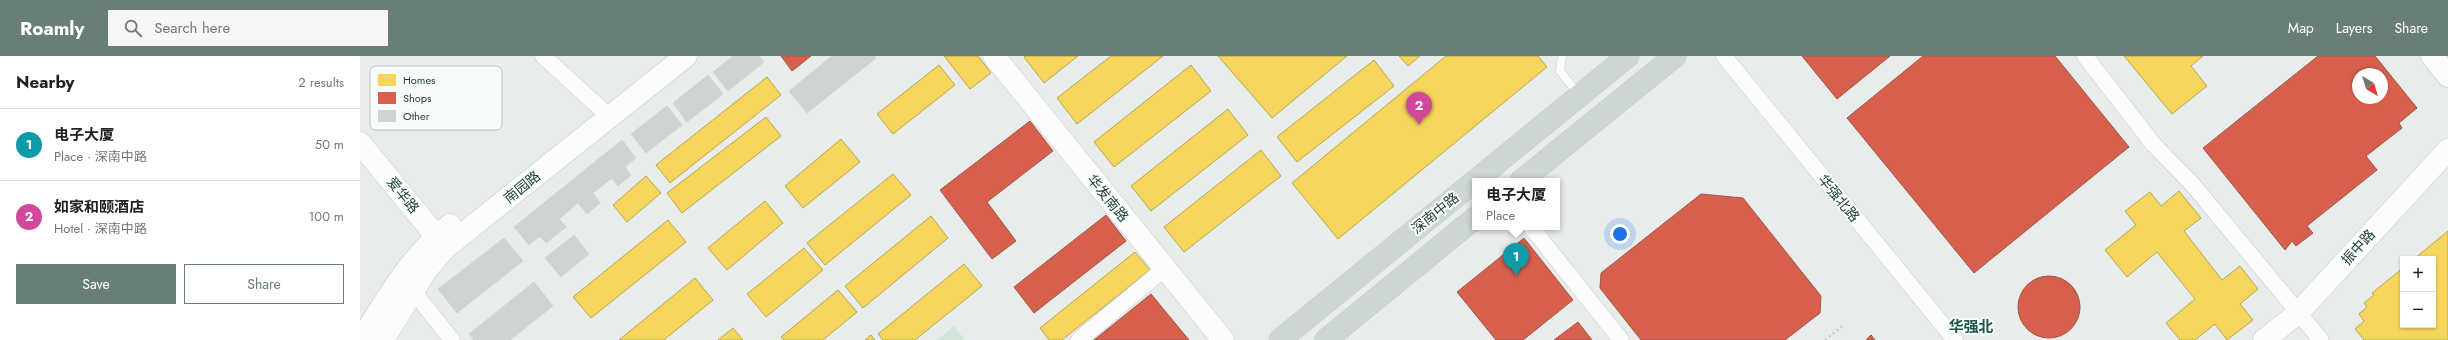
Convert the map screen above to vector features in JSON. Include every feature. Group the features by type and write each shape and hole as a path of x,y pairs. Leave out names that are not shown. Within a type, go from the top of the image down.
{"main road":[{"name":"南园路","path":"604,112 664,56"},
{"name":"南园路","path":"361,340 400,277 441,242 604,112 686,56"},
{"name":"华发南路","path":"994,56 1164,269 1223,340"},
{"path":"1599,79 1613,56"},
{"name":"深南中路","path":"1479,178 1628,56"},
{"path":"1525,178 1675,56"},
{"path":"2432,56 2448,76"},
{"name":"爱华路","path":"360,143 441,242"},
{"name":"振中路","path":"2264,340 2298,313 2448,150"},
{"name":"深南中路","path":"1280,340 1472,183"},
{"name":"深南中路","path":"1326,340 1472,220"},
{"name":"南园路","path":"383,340 441,242"}],"street":[{"path":"543,56 604,112"},
{"name":"华强北路","path":"1724,56 1954,340"},
{"path":"2085,56 2154,145 2193,185 2321,340"},
{"path":"1533,230 1621,340"},
{"path":"1079,340 1164,269"},
{"path":"413,291 452,340"}],"lane":[{"path":"1562,56 1560,71 1579,96"}],"path":[{"path":"1824,340 1844,325"}],"green space":[{"path":"954,326 965,340 937,340"}],"building: Homes":[{"path":"944,56 978,56 991,73 970,89"},
{"path":"1078,56 1044,83 1024,57"},
{"path":"1111,56 1163,56 1077,124 1057,98"},
{"path":"1218,56 1347,56 1272,118"},
{"path":"1399,56 1420,56 1408,66"},
{"path":"1446,56 1538,56 1547,67 1338,239 1292,183"},
{"path":"2124,56 2203,56 2191,66 2207,86 2172,114"},
{"path":"1374,60 1394,86 1297,162 1277,137"},
{"path":"939,65 955,85 893,134 877,114"},
{"path":"1191,65 1211,91 1114,167 1094,142"},
{"path":"767,77 781,95 670,183 656,165"},
{"path":"1228,109 1248,135 1151,211 1131,186"},
{"path":"766,117 781,136 682,213 667,193"},
{"path":"841,139 860,162 803,208 785,186"},
{"path":"1261,150 1281,176 1184,252 1164,227"},
{"path":"893,174 911,195 825,265 807,243"},
{"path":"646,176 661,193 627,222 613,205"},
{"path":"2179,191 2201,218 2184,231 2222,280 2240,266 2258,289 2240,304 2253,320 2227,340 2215,324 2195,340 2180,340 2166,323 2195,299 2157,252 2127,277 2105,250 2136,225 2125,211 2150,192 2161,206"},
{"path":"765,201 783,223 727,270 708,248"},
{"path":"931,216 948,238 863,308 845,286"},
{"path":"668,220 686,242 591,318 573,297"},
{"path":"2448,231 2448,340 2364,340 2355,329 2364,321 2359,314 2367,307 2364,303 2374,295 2372,293 2400,270 2400,328 2436,328 2436,256 2418,256"},
{"path":"804,248 823,270 766,317 747,294"},
{"path":"1135,252 1150,270 1062,340 1049,340 1040,328"},
{"path":"964,264 982,286 915,340 883,340 878,334"},
{"path":"695,278 713,300 664,340 619,340"},
{"path":"838,290 857,312 823,340 784,340 781,337"},
{"path":"733,328 743,340 718,340"},
{"path":"871,335 875,340 865,340"}],"building: Shops":[{"path":"781,56 811,56 792,71"},
{"path":"1802,56 1890,56 1837,99"},
{"path":"1923,56 2055,56 2129,147 1974,273 1847,118"},
{"path":"2318,56 2375,56 2385,68 2352,68 2352,104 2388,104 2388,72 2417,108 2399,123 2402,128 2366,156 2377,170 2307,226 2313,233 2296,246 2292,241 2285,250 2203,148"},
{"path":"1030,121 1053,151 987,202 1016,241 992,259 940,190"},
{"path":"1701,194 1743,198 1821,296 1820,313 1785,340 1641,340 1600,288 1601,273"},
{"path":"1106,215 1126,241 1034,313 1014,287"},
{"path":"1524,238 1573,300 1523,340 1496,340 1457,292"},
{"path":"2049,276 2061,278 2071,285 2078,295 2080,307 2078,319 2071,329 2061,336 2049,338 2037,336 2027,329 2020,319 2018,307 2020,295 2027,285 2037,278"},
{"path":"1151,294 1189,340 1094,340"},
{"path":"1578,322 1592,340 1554,340"},
{"path":"1871,335 1875,340 1866,340"}],"building: Other":[{"path":"733,56 759,56 764,62 728,91 713,72"},
{"path":"832,56 874,56 876,58 807,113 789,91"},
{"path":"708,75 723,94 687,122 673,103"},
{"path":"667,106 682,125 646,153 631,134"},
{"path":"622,140 636,158 625,167 631,175 618,186 612,178 593,193 600,203 587,214 578,203 559,219 566,227 546,243 540,236 529,245 514,227"},
{"path":"574,235 589,254 561,277 545,258"},
{"path":"504,238 523,261 457,313 438,289"},
{"path":"534,282 553,306 510,340 474,340 469,334"}],"place":[{"name":"如家和颐酒店","path":"1419,125"},
{"name":"电子大厦","path":"1516,276"}],"district":[{"name":"华强北","path":"1971,327"}]}
